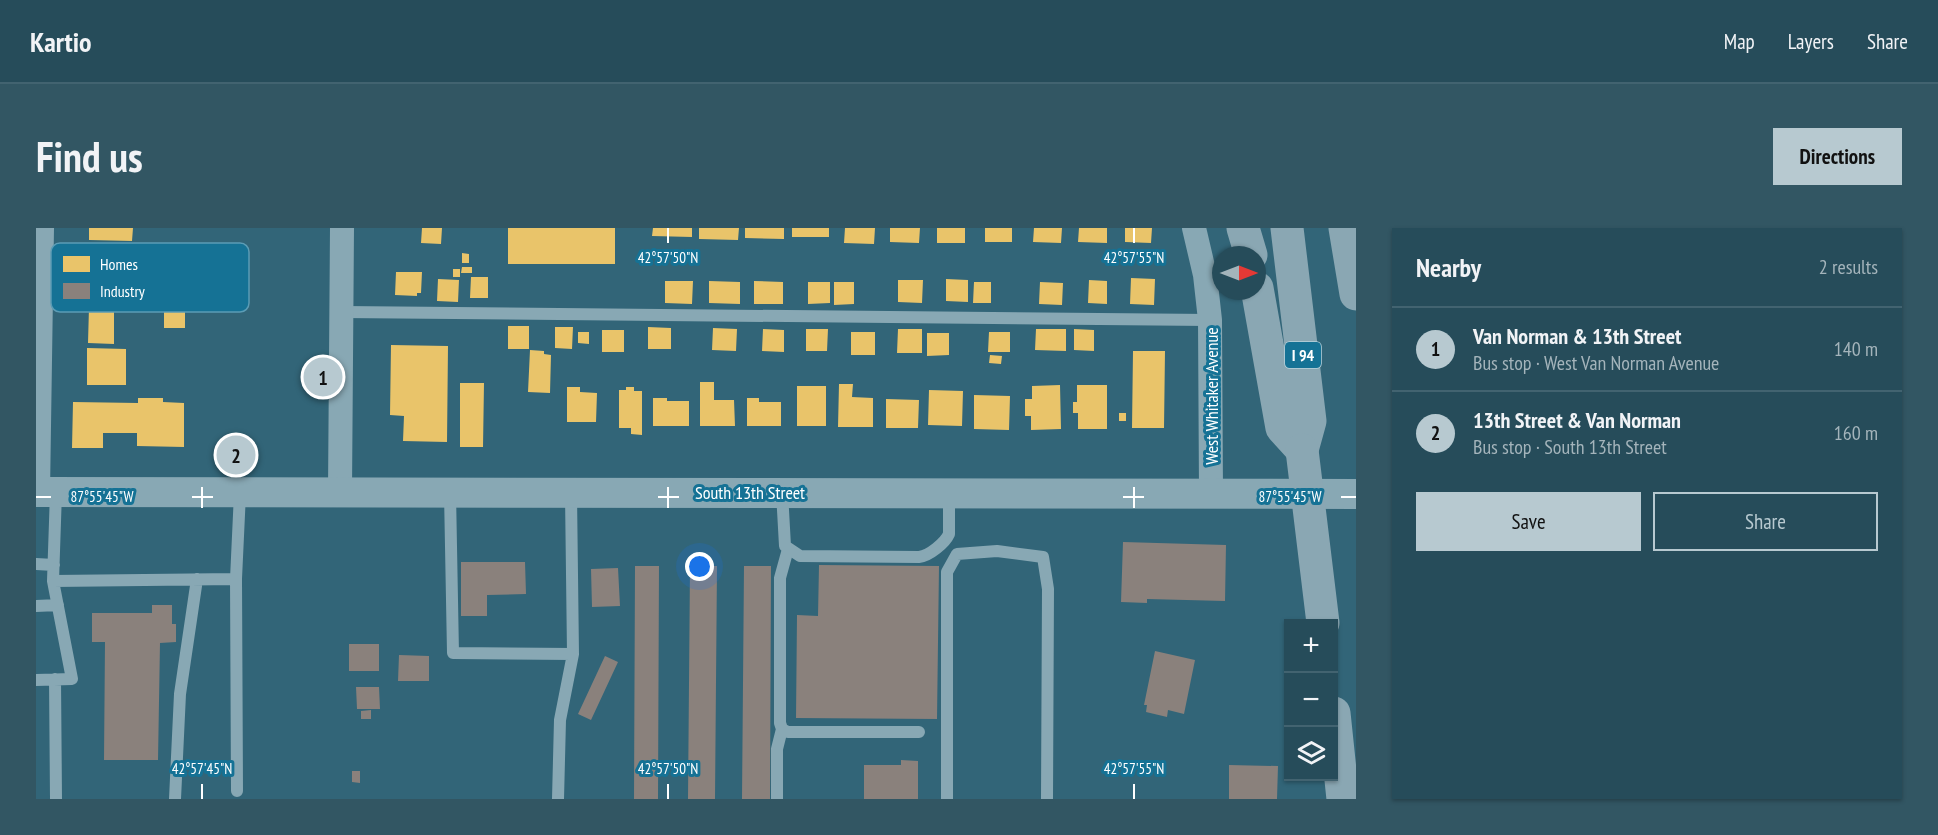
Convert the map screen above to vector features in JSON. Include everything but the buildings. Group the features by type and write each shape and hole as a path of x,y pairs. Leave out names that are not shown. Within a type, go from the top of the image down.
{"highway":[{"path":"1243,228 1248,246"},
{"path":"1345,228 1356,294"},
{"name":"I 94","path":"1287,238 1310,422 1302,450 1322,619"},
{"path":"1259,300 1282,428 1302,450"},
{"path":"1335,727 1343,799"}],"street":[{"path":"42,228 38,325 43,492"},
{"path":"340,492 342,228"},
{"name":"West Whitaker Avenue","path":"1194,228 1205,275 1210,320 1212,493"},
{"name":"South 13th Street","path":"43,492 1356,494"}],"lane":[{"path":"342,312 1210,320"},
{"path":"36,680 72,679 53,581 54,565 43,492"},
{"path":"237,791 236,579 240,492"},
{"path":"450,492 453,653 573,654"},
{"path":"558,799 560,720 573,654 571,492"},
{"path":"782,492 785,546 800,556 919,557 924,557 949,534 949,493"},
{"path":"946,539 957,554"},
{"path":"777,799 777,749 782,729 780,723 780,578 788,549"},
{"path":"957,554 998,551 1043,557 1048,590 1047,799"},
{"path":"947,799 947,572 957,554"},
{"path":"36,564 54,565"},
{"path":"175,799 180,694 197,579"},
{"path":"53,581 236,579"},
{"path":"36,606 58,605"},
{"path":"55,679 56,799"},
{"path":"782,729 788,732 919,732"}],"place":[{"name":"Van Norman & 13th Street","path":"323,377"},
{"name":"13th Street & Van Norman","path":"236,455"}]}
